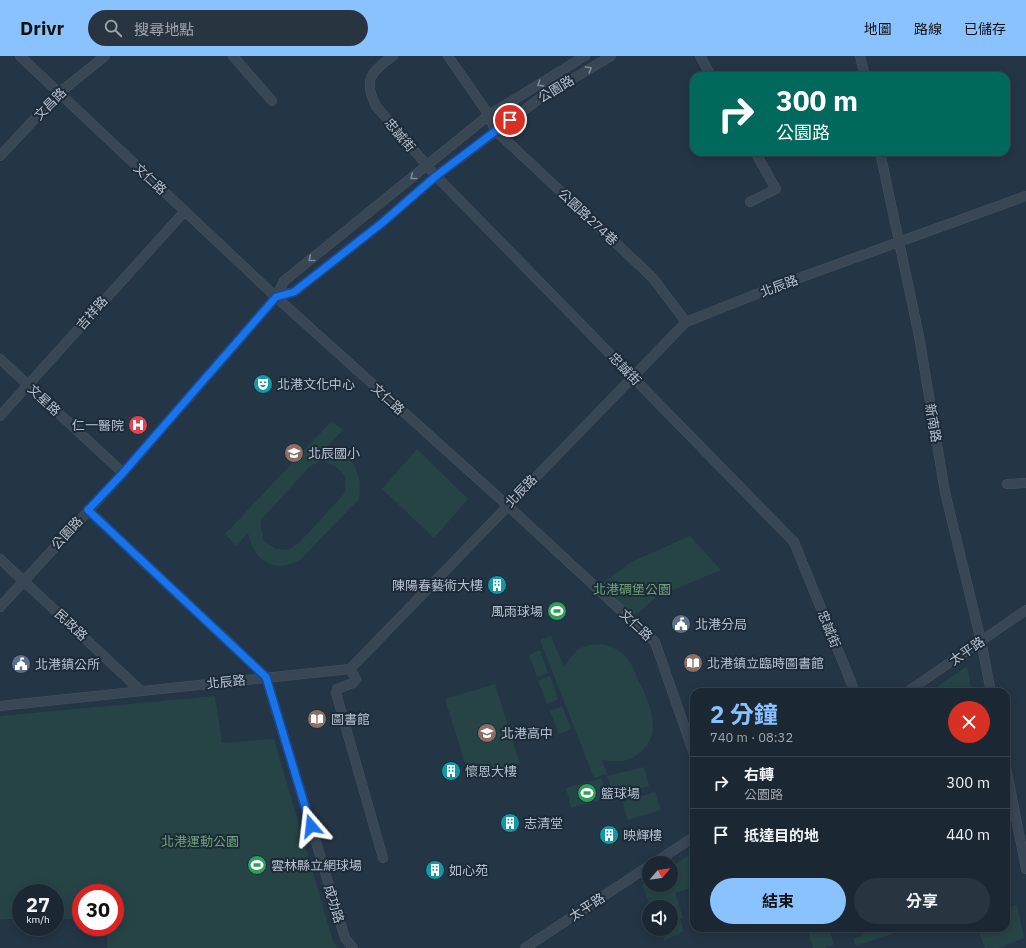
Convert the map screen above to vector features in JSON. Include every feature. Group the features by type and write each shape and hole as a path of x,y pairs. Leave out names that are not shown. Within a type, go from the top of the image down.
{"street":[{"name":"文仁路","path":"20,56 276,297 507,505 655,642 690,743"},
{"name":"文昌路","path":"0,156 59,93 105,56"},
{"path":"233,56 272,101"},
{"name":"忠誠街","path":"393,56 377,67 370,79 370,94 376,106 436,176 794,542 853,688"},
{"name":"公園路274巷","path":"448,56 489,115 495,130 652,277 686,322"},
{"name":"公園路","path":"0,606 122,474 276,297 284,281 489,115 585,56"},
{"name":"公園路","path":"276,297 294,292 382,223 436,176 495,130 539,99 611,56"},
{"path":"700,56 709,72"},
{"path":"860,56 864,72"},
{"path":"750,202 776,189 757,156"},
{"name":"新南路","path":"881,156 918,336 945,492 982,641 990,688"},
{"name":"北辰路","path":"0,706 266,677 350,670 507,505 686,322 778,286 899,244 1026,196"},
{"name":"吉祥路","path":"0,416 185,211"},
{"name":"文星路","path":"0,359 122,474"},
{"path":"1008,484 1026,483"},
{"name":"成功路","path":"88,510 266,677 345,938 353,948"},
{"name":"民政路","path":"0,559 141,691"},
{"name":"太平路","path":"913,688 1026,610"},
{"path":"350,670 356,679 353,683 337,689 336,693 383,858"},
{"path":"1010,787 1026,869"},
{"path":"664,856 690,839"},
{"name":"太平路","path":"525,948 642,871"}],"green space":[{"path":"332,421 343,430 325,449 338,452 349,459 355,466 360,482 359,499 301,559 292,564 283,566 267,563 255,552 248,533 236,546 225,534","holes":["321,461 333,465 342,472 345,482 343,495 299,543 288,550 276,549 264,541 261,520 310,466"]},
{"path":"417,449 468,499 434,538 382,489"},
{"name":"北港碉堡公園","path":"690,536 721,570 658,596 630,619 596,588 631,562"},
{"path":"551,636 564,667 571,656 581,648 588,645 596,644 610,646 617,650 628,659 647,698 653,720 653,731 649,742 637,755 623,761 602,760 607,774 594,778 540,640"},
{"path":"540,650 548,673 537,677 529,655"},
{"path":"967,666 971,688 935,688"},
{"path":"550,676 558,699 547,704 538,681"},
{"path":"495,684 520,764 470,779 445,699"},
{"name":"北港運動公園","path":"215,696 222,743 274,739 333,941 338,948 107,948 107,936 124,936 124,884 72,884 72,919 64,919 64,884 12,884 12,919 0,919 0,716"},
{"path":"562,706 571,729 559,734 550,711"},
{"name":"籃球場","path":"644,767 649,786 613,796 607,776"},
{"name":"籃球場","path":"602,778 607,798 571,808 566,788"},
{"name":"籃球場","path":"655,792 661,810 628,820 622,802"},
{"path":"690,855 690,888 675,893 677,900 648,900 645,892 678,892 678,862"},
{"path":"678,902 683,918 680,919 684,931 678,934"},
{"path":"1017,905 1024,938 999,948 985,948 979,932 1010,932 1010,907"},
{"path":"808,932 830,932 834,945 824,948 813,948"},
{"path":"861,932 897,932 856,946 853,939 862,936"},
{"path":"664,936 674,936 664,941"}],"place":[{"name":"北港文化中心","path":"263,384"},
{"name":"仁一醫院","path":"138,425"},
{"name":"北辰國小","path":"294,453"},
{"name":"陳陽春藝術大樓","path":"497,585"},
{"name":"風雨球場","path":"557,611"},
{"name":"北港分局","path":"681,624"},
{"name":"北港鎮立臨時圖書館","path":"693,663"},
{"name":"北港鎮公所","path":"21,664"},
{"name":"圖書館","path":"317,719"},
{"name":"北港高中","path":"487,733"},
{"name":"懷恩大樓","path":"451,771"},
{"name":"籃球場","path":"587,793"},
{"name":"志清堂","path":"510,823"},
{"name":"映輝樓","path":"609,835"},
{"name":"雲林縣立網球場","path":"257,865"},
{"name":"如心苑","path":"435,870"}],"route":[{"path":"311,826 266,677 88,510 122,474 276,297 294,292 382,223 436,176 510,120"}]}
